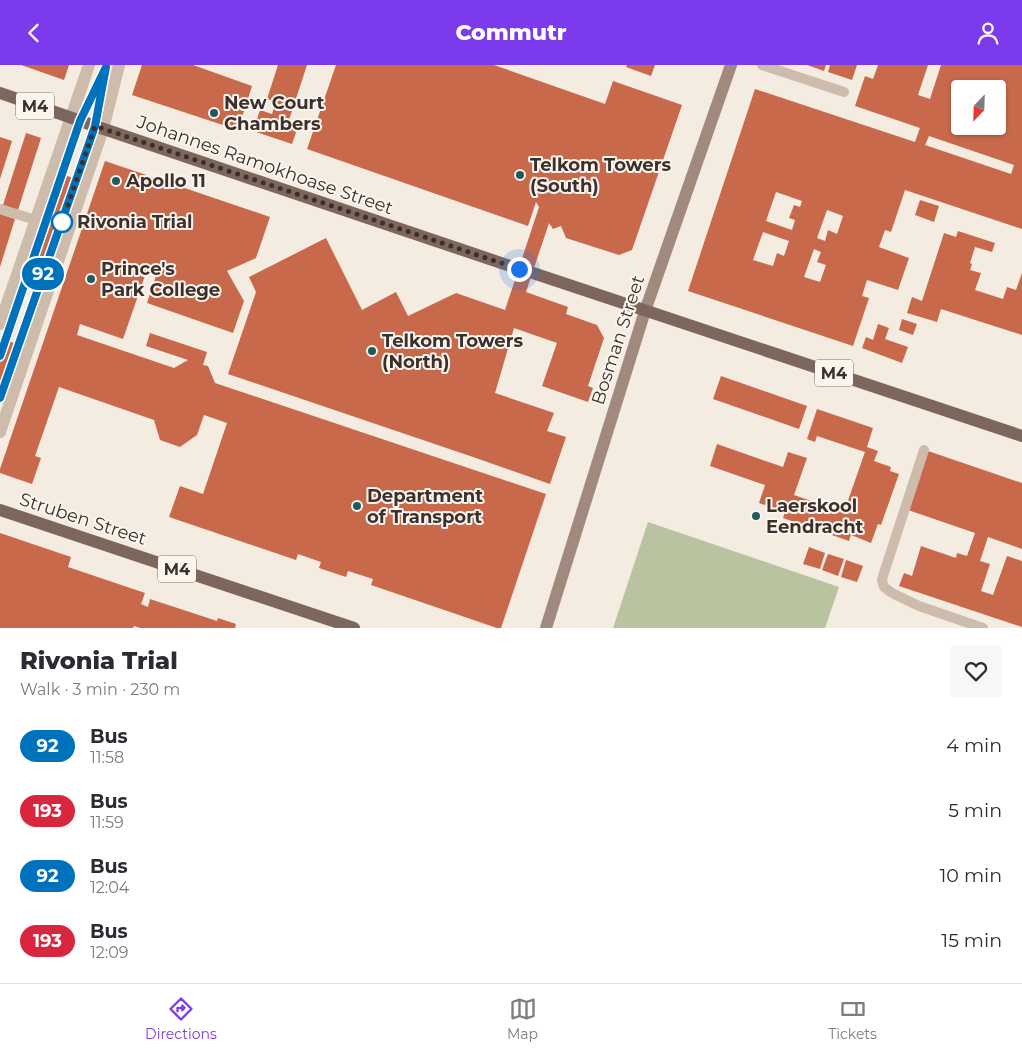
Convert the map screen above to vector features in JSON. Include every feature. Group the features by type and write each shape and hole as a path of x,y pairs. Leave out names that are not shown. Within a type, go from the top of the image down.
{"main road":[{"name":"Bosman Street","path":"546,628 645,311 731,65"},
{"name":"Johannes Ramokhoase Street","path":"0,93 519,269"},
{"name":"M4","path":"533,273 1022,436"},
{"name":"Struben Street","path":"0,510 354,628"}],"street":[{"path":"0,324 36,220 75,120 89,65"},
{"path":"0,432 99,128 111,66"}],"lane":[{"path":"762,65 844,93"},
{"path":"0,356 75,120 111,66"},
{"path":"0,398 99,128"},
{"path":"0,209 36,220"},
{"path":"924,450 882,581 884,587 892,593 919,606 983,628"}],"green space":[{"path":"648,522 839,587 825,628 613,628"}],"building":[{"path":"21,65 69,65 64,80"},
{"name":"New Court Chambers","path":"142,65 193,65 252,86 238,130 132,95"},
{"path":"278,65 307,65 289,120 299,124 292,144 253,131 260,110 272,114 276,102 267,99"},
{"path":"336,65 494,65 605,104 613,81 682,105 632,250 619,255 566,238 561,226 553,229 549,223 526,292 568,307 566,314 597,325 604,338 588,386 593,388 588,402 542,386 557,343 514,328 495,393 554,413 547,431 566,437 550,484 228,374 256,292 249,277 326,238 362,310 396,292 408,316 456,293 505,310 539,207 536,202 528,226 307,149"},
{"path":"627,65 655,65 651,76 626,67"},
{"path":"807,65 826,65 824,71"},
{"path":"830,65 857,65 852,80 828,72"},
{"path":"878,65 928,65 918,95 930,99 941,65 1022,65 1022,229 905,190 891,232 885,230 879,247 909,258 898,290 867,280 862,296 869,298 853,346 688,291 755,89 915,142 920,128 855,106 865,76 873,79","holes":["929,136 1014,165 1011,174 925,145","776,192 802,201 800,207 794,205 789,218 795,220 792,230 766,221","827,210 843,216 837,234 828,230 825,241 817,238","763,232 789,241 784,256 777,253 773,266 753,260","814,249 821,252 817,262 826,265 820,282 804,277"]},
{"path":"26,133 41,138 18,210 3,205"},
{"path":"0,137 12,141 0,179"},
{"path":"105,161 270,217 256,258 227,271 244,301 233,333 147,303 158,270 148,267 123,339 80,324 77,335 174,368 188,360 146,346 150,333 207,352 203,365 208,366 215,383 546,494 501,628 371,585 373,579 348,571 346,577 319,568 321,562 298,554 296,560 169,517 180,486 203,494 227,423 204,415 197,435 180,447 160,440 154,420 59,387 35,456 41,458 32,484 0,473"},
{"name":"Rivonia Trial","path":"65,175 76,179 45,264 35,260"},
{"path":"920,200 939,206 934,222 915,215"},
{"path":"0,214 15,219 0,267"},
{"path":"958,231 995,243 992,252 975,247 970,270 981,273 975,290 1003,299 1007,287 1016,290 1022,273 1022,335 941,309 937,322 907,313 912,297 922,301 944,233 956,237"},
{"path":"902,319 917,324 913,335 899,330"},
{"path":"878,324 889,328 885,339 908,347 902,363 862,348 866,337 873,340"},
{"path":"8,341 18,344 0,395 0,363"},
{"path":"721,376 807,406 799,429 713,399"},
{"path":"817,409 873,428 867,447 878,451 874,461 891,467 890,471 899,474 881,525 878,524 871,543 851,535 849,541 783,518 785,512 759,503 765,485 710,466 717,444 783,467 788,452 807,458 794,495 844,512 865,452 817,436 815,442 807,439"},
{"path":"928,451 1022,483 1022,549 988,537 980,561 990,564 981,591 993,595 1007,556 1022,561 1022,627 899,586 904,573 912,576 921,546 956,558 957,553 967,556 975,533 908,510"},
{"path":"0,533 71,557 68,567 145,593 141,604 148,607 150,599 217,621 218,618 236,624 235,628 140,628 134,626 133,628 0,628"},
{"path":"809,547 825,553 820,569 803,564"},
{"path":"828,554 844,559 838,576 822,570"},
{"path":"846,560 863,566 857,582 841,577"}],"bus line":[{"name":"92","path":"0,356 80,121 106,67 95,126 0,398"}],"place":[{"name":"New Court Chambers","path":"214,113"},
{"name":"Telkom Towers (South)","path":"520,175"},
{"name":"Apollo 11","path":"116,181"},
{"name":"Rivonia Trial","path":"62,222"},
{"name":"Prince's Park College","path":"91,279"},
{"name":"Telkom Towers (North)","path":"372,351"},
{"name":"Department of Transport","path":"357,506"},
{"name":"Laerskool Eendracht","path":"756,516"}],"route":[{"path":"62,222 95,126 519,269"}]}
